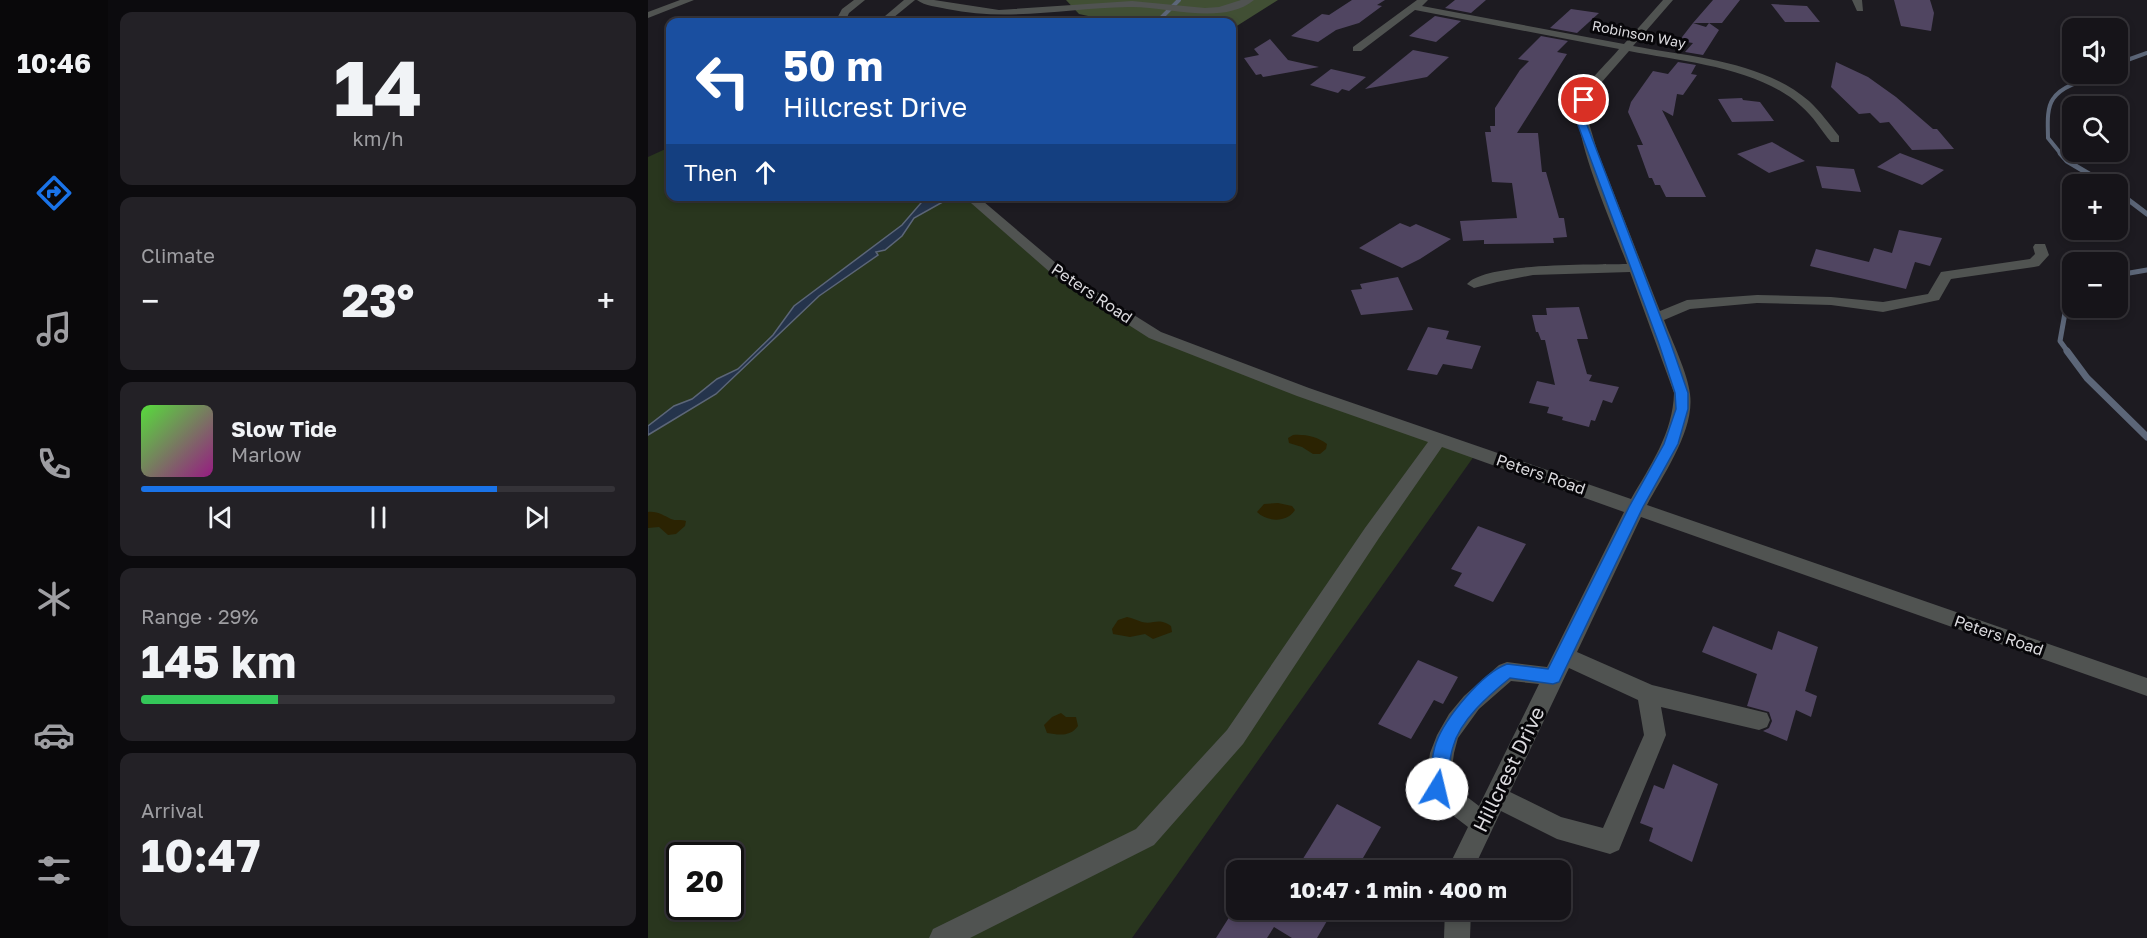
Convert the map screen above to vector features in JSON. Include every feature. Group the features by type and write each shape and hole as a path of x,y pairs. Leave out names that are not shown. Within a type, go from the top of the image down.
{"street":[{"path":"648,15 689,0"},
{"path":"842,18 845,11 861,0"},
{"path":"888,18 910,0"},
{"path":"922,0 951,7 998,13 1114,4 1151,4 1196,12 1226,9 1249,0"},
{"path":"1357,49 1423,0"},
{"name":"Hillcrest Drive","path":"1465,860 1636,507 1671,444 1682,409 1682,393 1656,318 1591,150 1582,125 1581,113 1589,90 1668,0"},
{"name":"Robinson Way","path":"1414,7 1720,64 1770,81 1790,92 1807,105 1835,139"},
{"name":"Peters Road","path":"975,201 1065,278 1155,335 1303,392 2147,687"},
{"path":"1656,318 1687,305 1757,299 1831,301 1883,307 1921,301 1934,297 1946,275 2034,263 2042,255 2040,247"},
{"path":"1474,284 1492,277 1517,272 1636,268"},
{"path":"942,938 1145,837 1235,737 1372,533 1439,439"},
{"path":"1563,655 1648,694 1759,720"},
{"path":"1482,824 1437,789 1444,744 1462,714 1488,686 1507,671 1553,677"},
{"path":"1495,796 1557,827 1610,842 1655,735 1648,694"},
{"path":"1456,938 1457,920"}],"green space":[{"path":"1066,0 1278,0 1236,26 1236,18 1097,18 1079,14"},
{"path":"666,149 666,201 975,201 1065,278 1155,335 1477,452 1132,938 648,938 648,157"}],"sand":[{"path":"1293,435 1320,440 1327,444 1326,449 1320,454 1313,454 1289,443 1288,438"},
{"path":"1278,503 1292,506 1295,510 1287,517 1277,520 1266,518 1257,512 1264,504"},
{"path":"648,512 658,513 673,520 686,521 685,526 676,534 668,535 659,527 648,528"},
{"path":"1127,617 1146,623 1163,622 1171,626 1172,632 1153,639 1145,634 1130,637 1113,634 1112,629 1118,620"},
{"path":"1061,713 1066,717 1076,717 1078,726 1068,734 1047,733 1044,725 1052,717"}],"water":[{"path":"923,201 944,201 914,218 902,236 885,250 876,252 878,255 819,296 716,394 648,435 648,426 674,406 692,399 717,379 738,369 773,335 794,306 902,225"}],"building":[{"path":"1352,0 1385,0 1377,5 1382,6 1359,23 1336,30 1318,42 1291,36 1322,14 1329,15"},
{"path":"1455,0 1486,0 1471,13 1445,8"},
{"path":"1713,0 1740,0 1722,23 1693,23"},
{"path":"1894,0 1930,0 1934,13 1931,31 1901,26"},
{"path":"1771,4 1807,6 1820,22 1785,22"},
{"path":"1571,9 1599,13 1577,33 1550,28"},
{"path":"1435,16 1461,21 1436,42 1409,36"},
{"path":"1693,23 1706,27 1709,23 1719,30 1703,55 1685,52 1693,43 1679,41"},
{"path":"1541,36 1568,41 1557,52 1567,54 1517,133 1538,133 1542,172 1546,172 1559,218 1564,218 1567,237 1553,238 1554,243 1484,244 1484,240 1463,241 1460,221 1517,218 1512,183 1492,182 1485,132 1491,132 1490,126 1495,126 1495,108 1520,70 1529,61 1518,59"},
{"path":"1270,39 1288,60 1319,67 1263,77 1261,74 1256,75 1244,58 1259,55 1254,49"},
{"path":"1413,50 1449,57 1427,77 1365,89"},
{"path":"1678,62 1696,65 1691,74 1697,75 1683,95 1677,94 1673,116 1662,110 1706,197 1666,197 1660,185 1655,185 1652,178 1649,178 1637,145 1643,145 1628,112 1631,102 1653,71 1668,74"},
{"path":"1836,62 1868,77 1896,97 1933,129 1937,129 1954,149 1912,150 1889,122 1880,123 1870,113 1859,114 1831,87"},
{"path":"1331,69 1366,77 1349,91 1342,89 1338,93 1310,85"},
{"path":"1742,98 1760,102 1774,121 1732,122 1718,99"},
{"path":"1772,142 1805,161 1769,173 1737,154"},
{"path":"1900,153 1944,170 1922,185 1877,167"},
{"path":"1816,166 1854,169 1861,192 1822,188"},
{"path":"1400,223 1410,227 1416,224 1451,239 1402,268 1359,248"},
{"path":"1899,230 1942,238 1930,266 1915,262 1906,289 1810,266 1816,249 1869,262 1874,248 1892,253"},
{"path":"1398,277 1413,310 1361,315 1351,290 1362,289 1360,284"},
{"path":"1579,307 1588,339 1577,339 1587,374 1592,375 1589,381 1619,387 1612,403 1603,400 1595,421 1591,420 1589,427 1562,420 1563,417 1547,413 1549,407 1529,403 1537,381 1555,385 1545,340 1541,340 1536,332 1532,315 1547,315 1546,308"},
{"path":"1428,327 1449,331 1446,339 1481,346 1472,369 1443,364 1437,375 1407,370"},
{"path":"1478,526 1526,544 1493,602 1454,586 1462,573 1451,569"},
{"path":"1713,626 1772,650 1778,631 1818,647 1805,691 1817,696 1811,717 1796,710 1787,741 1763,731 1769,728 1772,721 1769,712 1747,706 1757,674 1702,652"},
{"path":"1418,660 1458,677 1443,704 1434,700 1411,739 1378,724"},
{"path":"1673,764 1718,784 1692,862 1649,841 1653,828 1640,823 1654,785 1664,789"},
{"path":"1337,804 1381,827 1362,860 1302,860"},
{"path":"1227,920 1328,920 1317,938 1292,938 1274,927 1267,938 1216,938"}],"waterway":[{"path":"1161,18 1179,0"},
{"path":"2128,60 2147,53"},
{"path":"2061,154 2048,138 2048,113 2057,94 2075,84"},
{"path":"2060,153 2067,161 2089,174"},
{"path":"2128,200 2147,214"},
{"path":"2128,273 2147,270"},
{"path":"2064,318 2060,341 2068,352"},
{"path":"2067,351 2087,378 2147,437"}],"route":[{"path":"1437,789 1444,744 1462,714 1488,686 1507,671 1553,677 1636,507 1671,444 1682,409 1682,393 1665,344 1582,125 1581,113 1584,100"}]}
